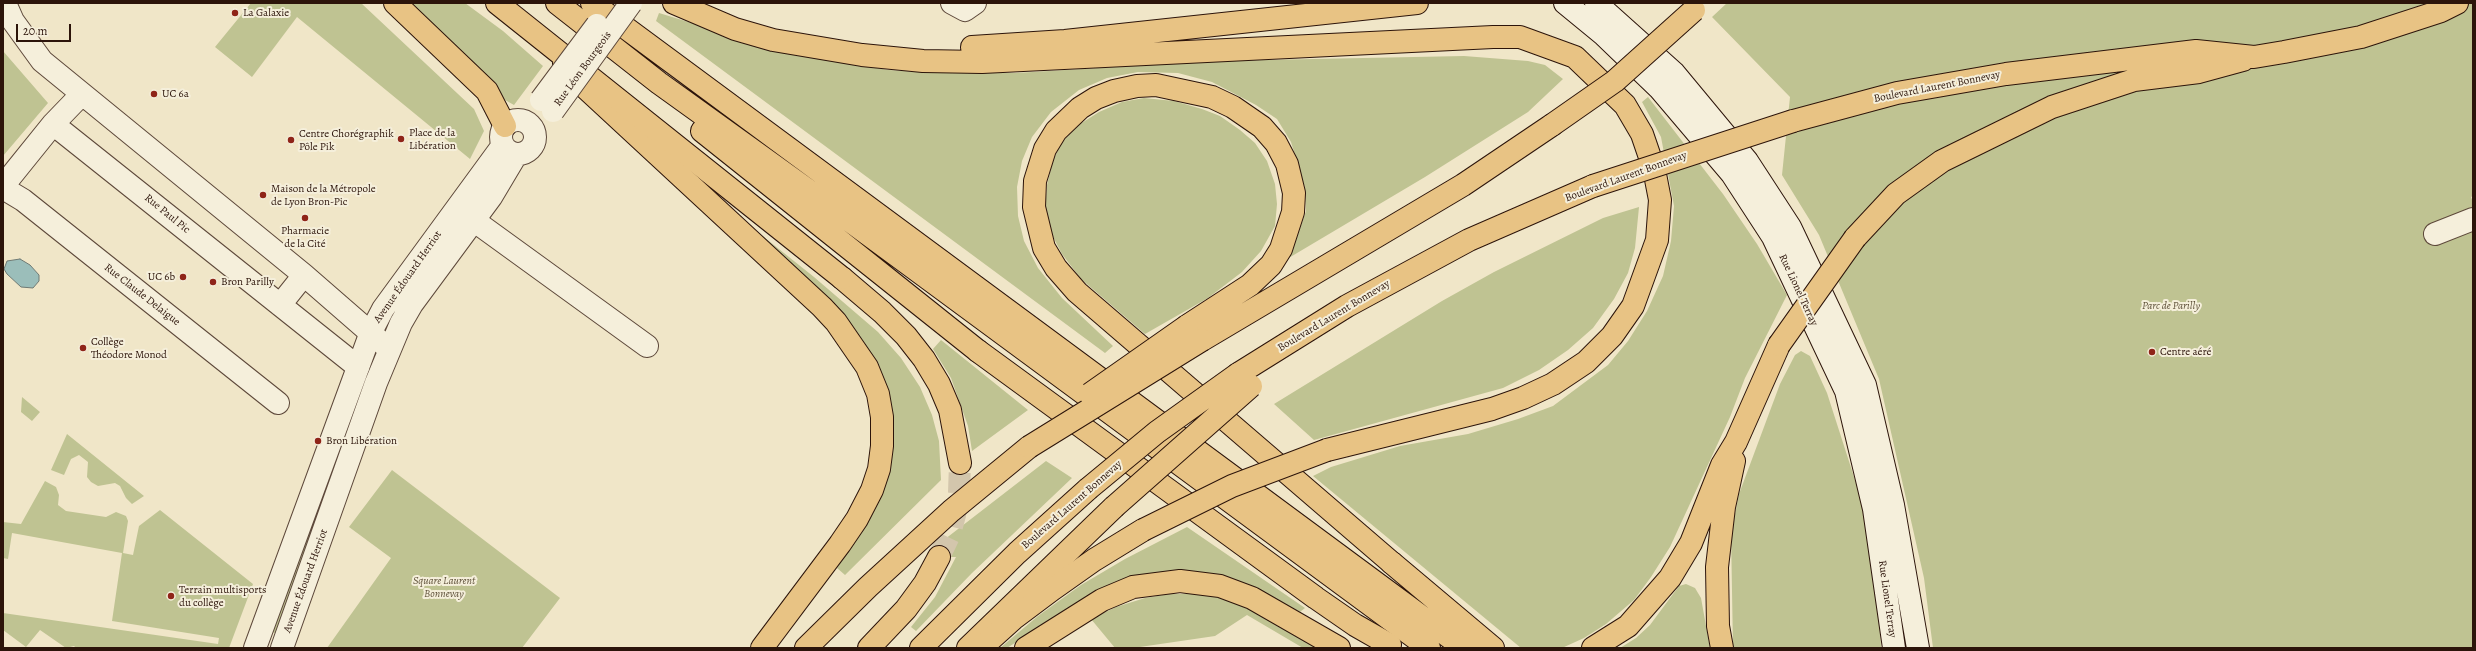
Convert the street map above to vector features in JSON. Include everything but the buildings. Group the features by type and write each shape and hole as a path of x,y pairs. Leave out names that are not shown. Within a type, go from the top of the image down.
{"highway":[{"path":"395,3 487,91 517,136"},
{"path":"497,3 536,32 842,278 882,312 906,336 924,359 939,384 950,410 960,463"},
{"path":"541,3 978,351 1316,598 1355,625 1390,645"},
{"path":"557,3 659,83 823,201 1429,648"},
{"path":"592,3 1464,648"},
{"path":"674,3 735,29 780,41 862,55 923,61 990,61 1352,45 1493,36 1520,37 1575,57 1625,105 1642,134 1654,169 1660,200 1657,240 1633,306 1612,336 1586,362 1553,384 1523,398 1492,409 1327,450 1232,486 1143,530 1094,560 1013,619 981,648"},
{"path":"678,3 813,36 916,46 985,47 1065,41 1417,3"},
{"name":"Boulevard Laurent Bonnevay","path":"921,648 1017,553 1088,489 1158,432 1245,380 1346,306 1469,240 1593,186 1793,121 1897,93 2006,74 2196,51 2254,57 2361,37 2441,11 2457,3"},
{"path":"806,648 868,587 1026,445 1195,333 1463,185 1552,126 1615,81 1698,6"},
{"path":"536,32 578,81 822,307 836,322 867,367 878,394 882,417 882,446 879,469 872,490 857,519 840,544 762,648"},
{"path":"1593,648 1628,626 1670,578 1691,543 1722,465 1736,442 1780,345 1854,238 1896,194 1942,161 2052,106 2134,80 2199,72 2254,57"},
{"path":"1195,333 1250,285 1271,264 1278,254 1289,229 1293,212 1294,193 1288,164 1276,143 1262,127 1233,107 1212,97 1156,85 1137,86 1114,90 1096,98 1080,108 1056,131 1045,150 1035,181 1034,208 1044,248 1056,268 1077,292 1493,648"},
{"path":"968,648 1245,380"},
{"path":"1722,648 1718,626 1717,567 1736,442"},
{"path":"869,648 906,609 925,583 939,557"},
{"path":"1026,648 1102,600 1133,587 1180,581 1220,586 1252,598 1339,648"}],"street":[{"path":"5,3 13,21 42,61 81,95 304,275 389,349"},
{"name":"Rue Léon Bourgeois","path":"547,106 613,3"},
{"name":"Rue Léon Bourgeois","path":"517,136 547,106 631,3"},
{"path":"952,3 965,10 975,3"},
{"name":"Rue Lionel Terray","path":"1565,3 1604,35 1659,88 1732,174 1773,237 1846,391 1874,509 1894,648"},
{"name":"Rue Lionel Terray","path":"1596,3 1674,73 1746,161 1790,227 1865,385 1893,505 1918,648"},
{"path":"3,187 53,124 81,95"},
{"name":"Rue Paul Pic","path":"53,124 358,367"},
{"name":"Avenue Édouard Herriot","path":"282,648 389,349 412,304 465,214 517,136"},
{"name":"Rue Claude Delaigue","path":"3,187 23,200 278,403"},
{"path":"465,214 647,346"},
{"name":"Avenue Édouard Herriot","path":"255,648 371,332 383,309 465,214"},
{"path":"2435,234 2473,219"},
{"path":"280,305 304,275"}],"green space":[{"path":"251,3 361,3 474,109 484,131 470,159 297,17 252,77 215,47"},
{"path":"409,3 465,3 503,31 543,66 514,105 505,100"},
{"name":"Parc de Parilly","path":"1727,3 2473,3 2473,196 2471,197 2473,202 2473,648 1933,648 1924,578 1879,379 1819,235 1782,175 1790,97 1712,17"},
{"path":"659,13 774,48 832,61 889,70 936,73 1016,73 1212,61 1464,56 1528,61 1545,65 1563,79 1528,112 1425,177 1287,259 1296,240 1306,211 1305,188 1291,142 1277,119 1256,105 1212,82 1178,73 1138,72 1107,78 1079,90 1051,112 1032,137 1022,161 1017,187 1018,216 1024,241 1038,268 1062,298 1113,346 1105,353 656,21"},
{"path":"3,51 48,103 3,156"},
{"path":"1648,97 1723,194 1757,244 1787,295 1745,378 1730,417 1670,547 1634,600 1606,624 1584,638 1562,648 1521,648 1313,476 1331,467 1400,446 1468,434 1518,419 1553,406 1608,365 1628,341 1647,311 1663,276 1671,241 1674,206 1661,137 1642,102"},
{"path":"1144,98 1174,101 1202,109 1220,116 1240,130 1255,143 1267,161 1275,184 1277,204 1275,226 1261,251 1242,272 1208,298 1145,334 1081,279 1062,254 1051,233 1045,211 1047,185 1053,160 1062,142 1080,124 1099,112 1122,102"},
{"path":"715,198 814,277 878,332 901,358 920,387 932,415 939,441 941,480 845,575 837,568 868,520 886,397"},
{"path":"1639,207 1635,248 1628,273 1614,299 1593,328 1568,350 1539,370 1503,388 1314,440 1274,404 1442,301 1494,272 1603,218"},
{"path":"941,340 1028,410 972,451 968,426 951,378 933,349"},
{"path":"1801,351 1810,356 1827,393 1864,508 1880,624 1881,648 1733,648 1731,534 1739,494 1780,384 1795,355"},
{"path":"356,395 361,399 275,633 268,630"},
{"path":"22,397 40,412 32,421 21,412"},
{"path":"67,434 144,496 132,504 126,498 120,486 115,483 98,486 91,482 87,477 88,462 79,455 71,459 64,475 51,470"},
{"path":"1046,461 1072,478 972,573 916,631 911,627 935,597 956,557 927,557 927,553"},
{"name":"Square Laurent Bonnevay","path":"392,470 560,598 522,648 327,648 391,558 349,527"},
{"path":"45,481 56,487 59,495 58,505 66,511 106,517 116,512 126,516 128,521 123,553 133,555 139,526 160,510 253,584 229,648 76,648 74,646 66,648 40,630 26,647 3,630 3,613 218,644 219,638 112,621 122,553 12,533 8,559 3,558 3,522 21,524"},
{"path":"1187,527 1305,608 1300,612 1257,589 1096,591 1007,648 1000,648 1038,616 1081,585 1125,559"},
{"path":"1686,584 1695,588 1701,598 1710,648 1620,648 1636,638 1650,625 1679,586"},
{"path":"1169,594 1194,594 1227,598 1253,608 1327,648 1303,648 1247,615 1215,636 1133,648 1115,648 1091,619 1116,607 1145,598"}],"water":[{"path":"20,259 30,265 39,275 39,281 33,288 21,287 7,274 4,269 7,261"}],"tunnel":[{"path":"939,557 950,534 955,515 959,493 960,463"}],"place":[{"name":"La Galaxie","path":"235,13"},
{"name":"UC 6a","path":"154,94"},
{"name":"Place de la Libération","path":"401,139"},
{"name":"Centre Chorégraphik Pôle Pik","path":"291,140"},
{"name":"Maison de la Métropole de Lyon Bron-Pic","path":"263,195"},
{"name":"Pharmacie de la Cité","path":"305,218"},
{"name":"UC 6b","path":"183,277"},
{"name":"Bron Parilly","path":"213,282"},
{"name":"Collège Théodore Monod","path":"83,348"},
{"name":"Centre aéré","path":"2152,352"},
{"name":"Bron Libération","path":"318,441"},
{"name":"Terrain multisports du collège","path":"171,596"}]}
